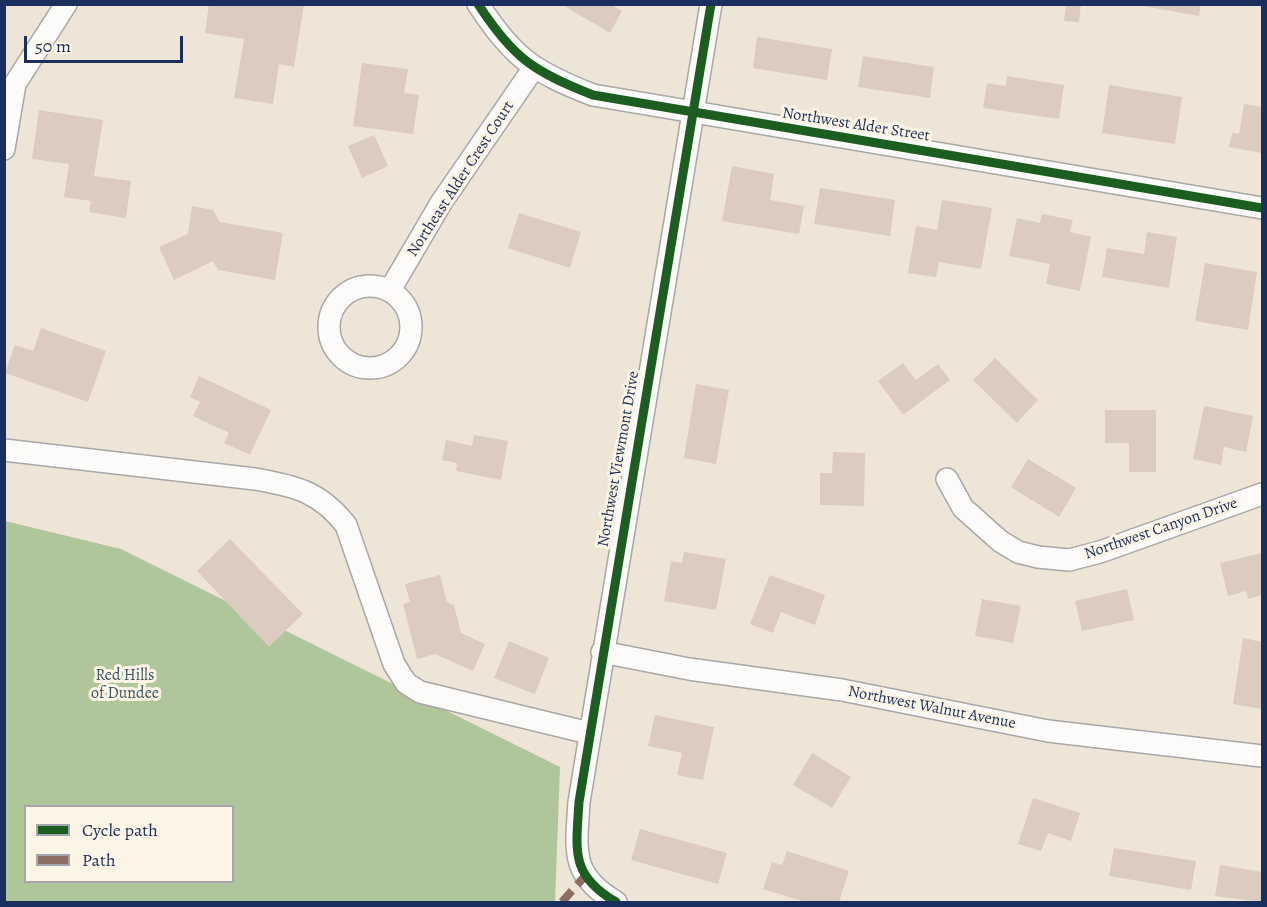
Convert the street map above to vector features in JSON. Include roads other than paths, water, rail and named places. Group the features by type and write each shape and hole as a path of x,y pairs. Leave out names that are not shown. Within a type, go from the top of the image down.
{"street":[{"path":"4,149 15,84 66,4"},
{"name":"Northwest Alder Street","path":"478,4 499,36 533,69 593,95 1263,208"},
{"name":"Northwest Viewmont Drive","path":"616,903 599,892 581,872 576,843 579,802 711,4"},
{"name":"Northeast Alder Crest Court","path":"390,290 447,194 533,69"},
{"path":"4,450 255,479 287,485 312,494 331,507 346,525 394,664 406,683 420,692 589,733"},
{"name":"Northwest Canyon Drive","path":"947,479 963,507 1000,541 1018,552 1038,557 1069,560 1100,552 1263,494"},
{"name":"Northwest Walnut Avenue","path":"602,652 689,669 842,690 1048,730 1263,756"},
{"path":"586,903 589,881"}],"park label":[{"name":"Red Hills of Dundee","path":"125,685"}]}
